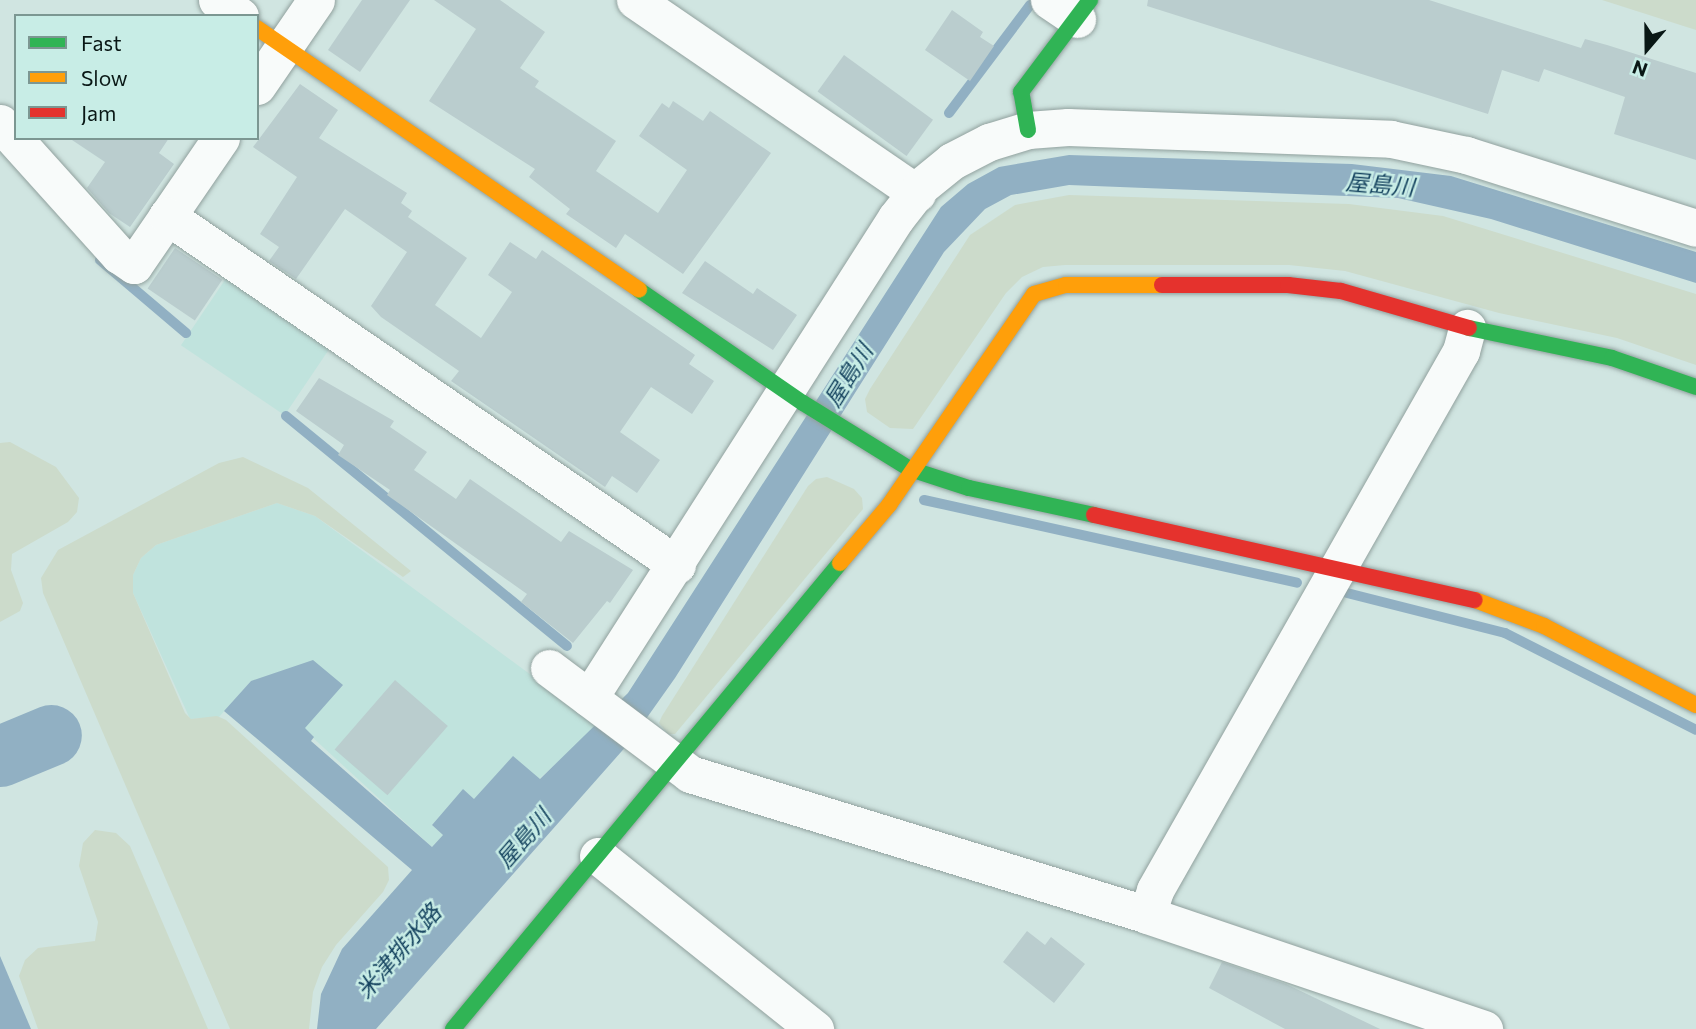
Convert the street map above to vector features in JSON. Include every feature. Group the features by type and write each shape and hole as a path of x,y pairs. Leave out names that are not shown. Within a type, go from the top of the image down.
{"street":[{"path":"217,0 237,14"},
{"path":"259,79 271,37 316,0"},
{"path":"635,0 916,193"},
{"path":"1028,130 1021,92 1072,6"},
{"path":"271,37 795,397 913,470 969,488 1338,568 1513,612 1696,705"},
{"path":"0,123 14,139"},
{"path":"595,703 677,565 795,397 916,193 952,161 989,142 1028,130 1068,127 1391,139 1466,155 1696,228"},
{"path":"15,140 119,255 134,265 220,140"},
{"path":"167,216 677,565"},
{"path":"453,1029 598,856 666,757 889,505 1023,306 1049,286 1314,287 1367,297 1467,328 1612,358 1696,387"},
{"path":"1147,915 1155,890 1461,351 1467,328"},
{"path":"549,668 690,774 1147,915 1484,1029"},
{"path":"598,856 815,1029"}],"shaded area":[{"path":"229,274 333,344 285,415 181,345"},
{"path":"277,503 315,516 599,725 539,779 474,799 463,790 432,825 443,835 432,847 251,681 219,717 190,719 133,593 133,575 141,558 156,545"}],"green space":[{"path":"1602,0 1696,0 1696,30"},
{"path":"1069,195 1349,204 1443,216 1696,294 1696,365 1617,338 1499,313 1345,271 1289,265 1065,265 1043,267 1022,277 1006,293 913,429 890,428 867,412 865,399 870,389 970,235 1015,205"},
{"path":"10,442 56,467 79,498 77,512 68,522 12,554 11,570 23,603 20,611 0,622 0,443"},
{"path":"243,457 308,488 411,571 403,577 315,516 277,503 156,545 141,558 133,575 133,593 185,713 191,719 217,716 226,720 388,867 389,880 383,892 336,945 322,967 313,992 309,1029 230,1029 43,593 41,578 58,550 219,463"},
{"path":"827,477 854,489 862,498 863,509 675,734 668,734 659,723 662,716 808,486 816,479"},
{"path":"95,830 116,833 130,846 208,1029 38,1029 19,976 25,960 38,948 95,941 98,922 79,866 83,843"}],"water":[{"name":"米津排水路","path":"1069,155 1352,164 1451,176 1696,252 1696,283 1491,219 1398,198 1069,185 1011,195 985,209 944,252 675,678 629,743 376,1029 317,1029 321,994 342,949 412,870 224,711 251,681 313,660 343,685 305,728 314,737 311,741 432,847 443,835 432,825 463,789 474,799 513,756 540,779 628,693 941,207 968,184 999,167"},
{"path":"0,956 31,1029 0,1029"}],"building":[{"path":"362,0 410,0 360,72 328,50"},
{"path":"434,0 500,0 545,32 520,68 539,81 535,87 616,141 596,171 658,213 687,170 639,136 662,103 669,108 673,101 703,121 710,111 771,153 683,274 625,234 616,248 566,214 570,209 529,177 535,169 429,101 476,29"},
{"path":"1148,0 1429,0 1581,48 1585,39 1607,45 1696,73 1696,160 1614,134 1625,97 1544,69 1539,82 1502,70 1488,114 1147,6"},
{"path":"952,10 983,32 980,37 994,46 970,81 925,50"},
{"path":"844,55 933,120 907,156 818,91"},
{"path":"300,84 338,110 319,138 407,193 401,203 412,211 408,217 467,258 435,305 481,338 512,292 488,275 510,242 536,259 542,250 695,355 689,364 714,381 692,414 651,387 620,432 660,460 637,493 612,476 605,487 451,381 459,371 381,317 371,306 407,252 345,209 296,279 269,261 279,247 260,234 297,177 253,147"},
{"path":"72,140 168,140 159,153 174,164 130,227 109,213 87,188 105,162"},
{"path":"175,248 222,280 195,320 148,289"},
{"path":"705,261 753,294 757,288 797,315 773,350 682,293"},
{"path":"319,378 394,421 390,427 427,452 414,470 456,499 470,479 561,542 569,531 633,570 610,603 607,601 573,643 521,602 527,594 387,495 390,490 338,455 344,445 296,411"},
{"path":"395,680 448,726 387,795 335,749"},
{"path":"1027,931 1045,945 1051,937 1085,964 1054,1003 1003,962"},
{"path":"1222,962 1286,984 1380,1029 1285,1029 1209,988"}],"waterway":[{"path":"949,113 1030,5"},
{"path":"100,260 186,333"},
{"path":"286,416 567,646"},
{"path":"924,500 1297,583"},
{"path":"1347,593 1505,633 1696,730"},
{"name":"屋島川","path":"0,756 51,735"}],"traffic: fast":[{"path":"1028,130 1021,92 1090,0"},
{"path":"639,290 803,403 910,469 969,488 1094,515"},
{"path":"1469,328 1612,358 1696,387"},
{"path":"453,1029 840,563"}],"traffic: slow":[{"path":"259,29 639,290"},
{"path":"840,563 889,505 1034,294 1066,285 1162,285"},
{"path":"1475,600 1544,626 1696,705"}],"traffic: jam":[{"path":"1162,285 1288,285 1341,291 1469,328"},
{"path":"1094,515 1475,600"}]}
